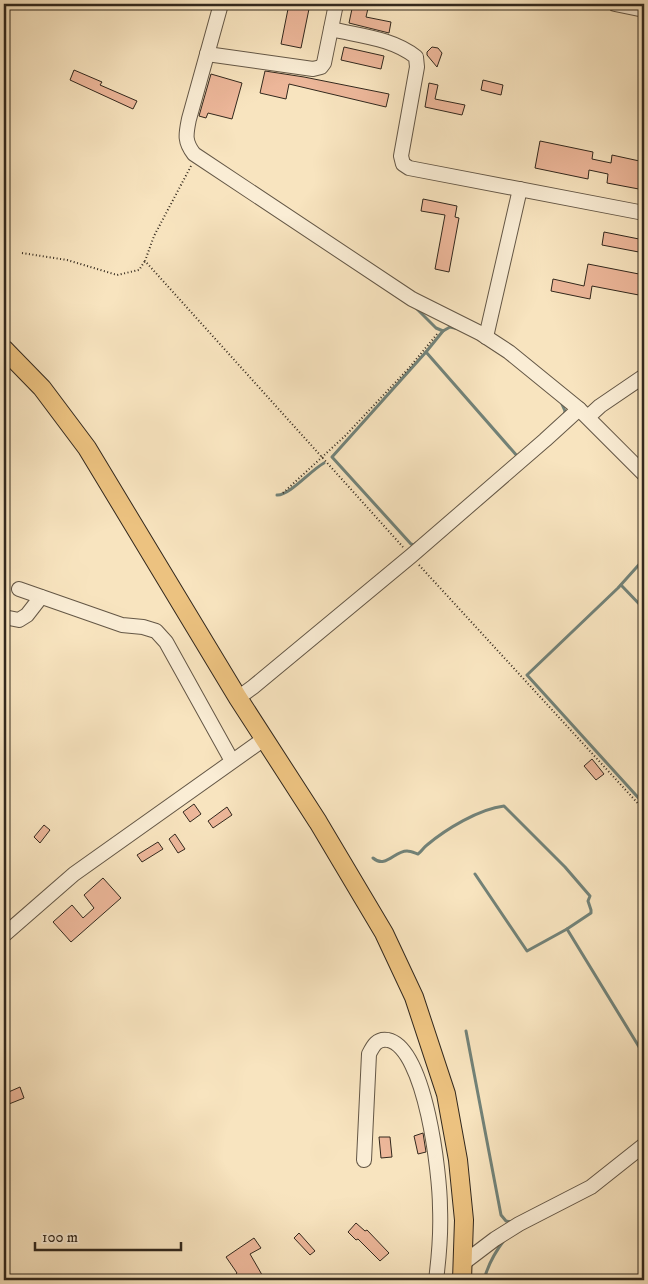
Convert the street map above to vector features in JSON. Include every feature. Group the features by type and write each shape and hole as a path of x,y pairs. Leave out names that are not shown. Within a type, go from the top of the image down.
{"main road":[{"path":"4,349 42,388 87,448 238,698 318,822 384,933 414,997 446,1094 458,1160 464,1220 462,1272"}],"street":[{"path":"221,4 186,134 187,145 198,156 412,299 486,337 509,352 584,413 644,474"},
{"path":"207,54 313,69 321,67 324,63 336,4"},
{"path":"615,4 644,10"},
{"path":"331,29 394,44 406,49 416,57 417,67 401,156 403,164 409,168 644,213"},
{"path":"486,337 520,189"},
{"path":"238,698 411,556 545,440 584,413 600,406 644,376"},
{"path":"19,589 122,625 143,627 156,631 166,642 232,761"},
{"path":"4,617 19,620 28,615 41,597"},
{"path":"4,935 74,874 264,739"},
{"path":"364,1160 369,1054 374,1044 382,1039 390,1040 399,1046 412,1064 422,1088 438,1169 440,1209 436,1280"},
{"path":"462,1272 495,1239 519,1224 591,1186 644,1145"}],"path":[{"path":"22,253 67,260 117,276 139,270 145,261 154,236 175,194 198,156"},
{"path":"145,261 411,556 644,810"},
{"path":"283,493 345,436 438,332"}],"building":[{"path":"289,4 310,4 301,48 281,44"},
{"path":"353,4 369,4 366,17 391,22 389,33 349,23"},
{"path":"344,47 384,56 381,69 341,60"},
{"path":"432,47 438,48 442,53 437,67 427,55 427,52"},
{"path":"74,70 102,82 100,85 137,101 133,109 70,80"},
{"path":"265,71 389,94 386,107 289,84 286,99 260,93"},
{"path":"211,74 242,83 232,119 208,113 206,118 199,116"},
{"path":"483,80 503,85 501,95 481,90"},
{"path":"429,83 438,85 435,99 465,105 462,115 425,107"},
{"path":"540,141 593,152 592,159 611,163 612,155 644,162 644,190 607,183 608,174 589,170 588,179 535,168"},
{"path":"423,199 457,206 455,217 459,218 449,272 435,269 445,215 421,211"},
{"path":"604,232 644,240 644,253 602,245"},
{"path":"588,264 644,275 644,296 592,286 590,299 551,291 553,279 584,286"},
{"path":"592,759 604,774 596,780 584,766"},
{"path":"194,804 201,814 190,822 183,812"},
{"path":"227,807 232,815 213,828 208,821"},
{"path":"44,825 50,830 40,843 34,837"},
{"path":"175,834 185,849 178,853 169,839"},
{"path":"158,842 163,849 142,862 137,855"},
{"path":"103,878 121,898 71,942 53,922 72,905 83,918 94,908 84,895"},
{"path":"20,1087 24,1098 4,1106 4,1094"},
{"path":"423,1133 426,1152 418,1154 414,1136"},
{"path":"379,1137 390,1137 392,1157 381,1158"},
{"path":"356,1223 365,1231 367,1230 389,1253 380,1261 358,1239 356,1240 348,1232"},
{"path":"299,1233 315,1251 310,1255 294,1238"},
{"path":"254,1238 261,1248 250,1254 265,1280 238,1280 235,1275 237,1273 226,1257"}],"waterway":[{"path":"416,308 436,328 443,331 450,327 459,329"},
{"path":"416,543 414,545 411,544 332,457 443,331"},
{"path":"426,352 518,457"},
{"path":"561,402 565,411 564,415"},
{"path":"277,495 294,487 324,463"},
{"path":"644,559 618,588 527,675 644,804"},
{"path":"621,585 644,609"},
{"path":"373,858 382,862 402,852 408,851 418,854 453,826 484,811 504,806 565,867 590,896 588,901 591,913 567,929"},
{"path":"475,874 527,951 567,929 644,1055"},
{"path":"466,1031 501,1215 506,1221 512,1222"},
{"path":"484,1280 492,1258 505,1239"}]}
